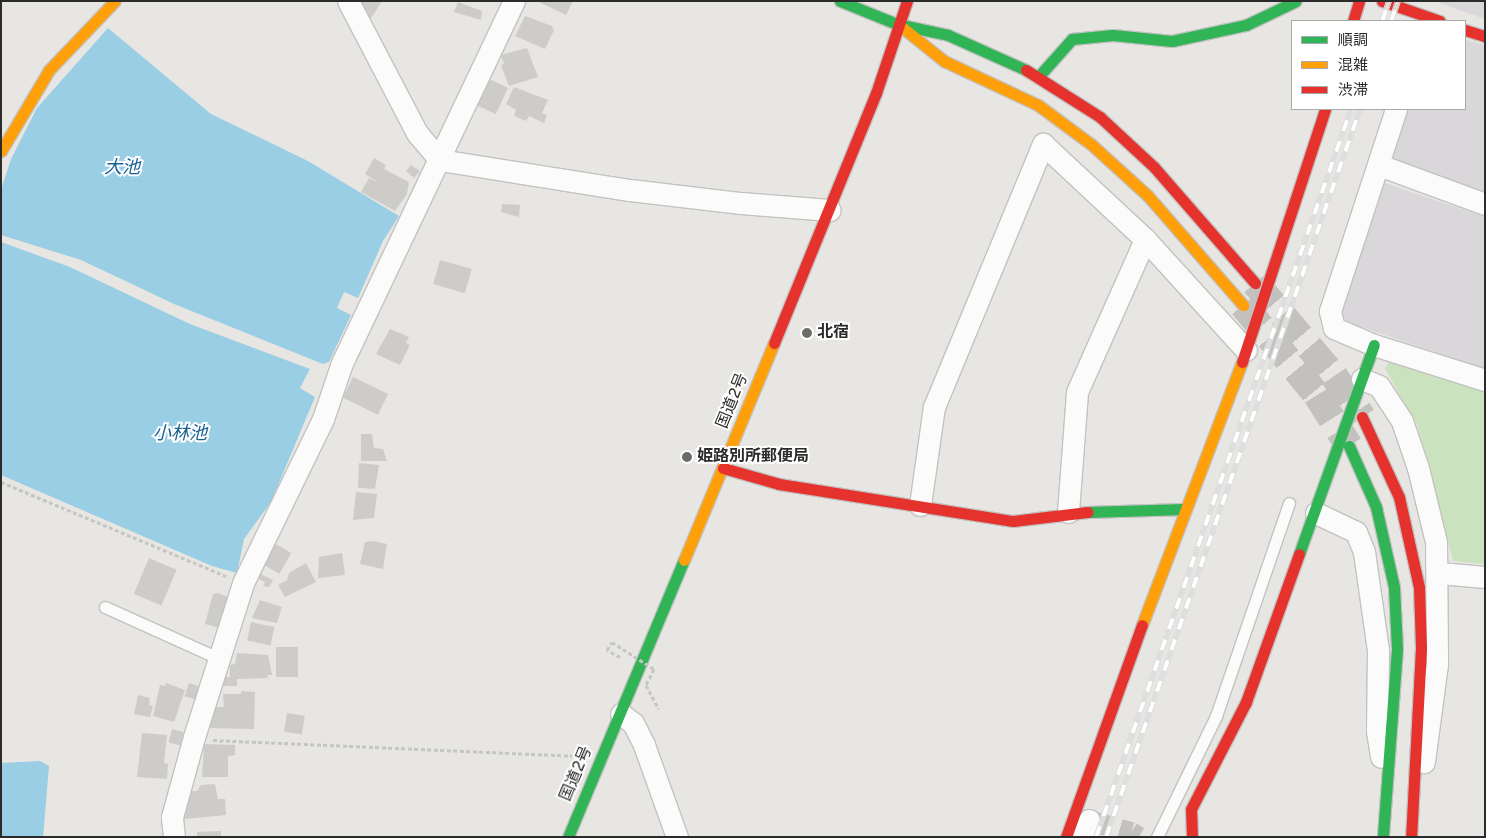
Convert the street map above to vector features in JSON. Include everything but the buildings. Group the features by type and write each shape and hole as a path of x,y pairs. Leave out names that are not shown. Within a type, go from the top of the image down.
{"main road":[{"path":"1,151 49,70 115,1"},
{"path":"840,1 898,24 948,35 1039,76 1100,117 1154,167 1255,282"},
{"name":"国道2号","path":"568,837 830,210 876,93 907,1"},
{"path":"1039,76 1072,39 1113,36 1172,42 1246,25 1296,1"},
{"path":"1353,20 1359,1"},
{"path":"1382,1 1428,19"},
{"path":"898,24 944,61 1038,105 1092,145 1148,196 1243,305"},
{"path":"1466,30 1485,36"},
{"path":"1066,837 1184,509 1246,350 1325,110"},
{"path":"1192,837 1192,809 1198,792 1246,702 1316,513 1374,345"},
{"path":"1362,417 1399,497 1414,553 1419,587 1421,648 1411,837"},
{"path":"1349,446 1376,507 1394,587 1397,649 1385,782 1383,837"},
{"path":"723,468 779,484 1013,520 1068,512 1184,509"}],"street":[{"path":"348,1 417,133 440,160 630,190 741,203 830,210"},
{"path":"174,837 172,817 194,737 243,583 323,418 342,363 440,160 490,45 514,1"},
{"path":"1396,110 1330,311 1334,328 1374,345 1485,380"},
{"path":"920,505 934,407 1043,144 1145,239 1246,350"},
{"path":"1379,165 1485,204"},
{"path":"1068,512 1078,392 1145,239"},
{"path":"1362,379 1379,386 1393,404 1411,442 1436,542 1439,573 1437,664 1430,734 1411,810"},
{"path":"1316,513 1356,532 1364,552 1376,624 1377,731 1385,782"},
{"path":"1439,573 1485,576"},
{"path":"621,714 633,723 644,746 677,837"}],"lane":[{"path":"1157,837 1216,716 1289,503"},
{"path":"105,607 220,660"}],"path":[{"path":"1,482 243,583"},
{"path":"620,657 607,650 612,642 654,669 646,685 659,709"},
{"path":"194,737 234,743 414,749 426,747 602,758"}],"shaded area":[{"path":"1434,1 1485,1 1485,19"},
{"path":"1466,39 1485,46 1485,193 1386,159 1403,110 1466,110"},
{"path":"1382,182 1485,217 1485,369 1335,318"}],"green space":[{"path":"1390,359 1485,392 1485,564 1453,561 1417,424 1385,369"}],"water":[{"name":"大池","path":"108,28 211,114 308,161 399,216 383,241 358,298 344,292 337,308 351,315 329,362 323,364 174,304 81,260 1,235 1,190 11,159 37,108"},
{"name":"小林池","path":"1,242 70,267 190,324 310,369 300,388 315,397 271,502 244,539 237,573 212,566 1,475"},
{"path":"40,761 49,766 43,837 1,837 1,763"}],"tunnel":[{"path":"1255,283 1334,376 1362,417"},
{"path":"1243,305 1317,395 1349,446"},
{"path":"1089,820 1131,832 1139,837"}],"railway":[{"path":"1382,20 1389,1"},
{"path":"1391,20 1398,1"},
{"path":"1096,837 1351,110"},
{"path":"1106,837 1360,110"}],"traffic: fast":[{"path":"840,1 897,24 948,35 1026,70"},
{"path":"1039,76 1072,39 1113,35 1172,41 1246,25 1296,1"},
{"path":"1299,554 1374,345"},
{"path":"1349,446 1376,507 1394,587 1397,649 1383,837"},
{"path":"1087,512 1184,509"},
{"path":"568,837 684,560"}],"traffic: slow":[{"path":"1,151 49,70 115,1"},
{"path":"903,28 944,61 1038,105 1092,145 1148,196 1243,305"},
{"path":"684,560 774,343"},
{"path":"1142,625 1242,362"}],"traffic: jam":[{"path":"774,343 876,93 907,1"},
{"path":"1353,20 1359,1"},
{"path":"1382,1 1437,20"},
{"path":"1466,30 1485,36"},
{"path":"1026,70 1100,117 1154,167 1255,283"},
{"path":"1242,362 1325,110"},
{"path":"1362,417 1399,497 1419,587 1421,648 1411,837"},
{"path":"723,468 779,484 1013,521 1087,512"},
{"path":"1192,837 1191,809 1246,702 1299,554"},
{"path":"1066,837 1142,625"}],"place":[{"name":"北宿","path":"807,333"},
{"name":"姫路別所郵便局","path":"687,457"}]}
